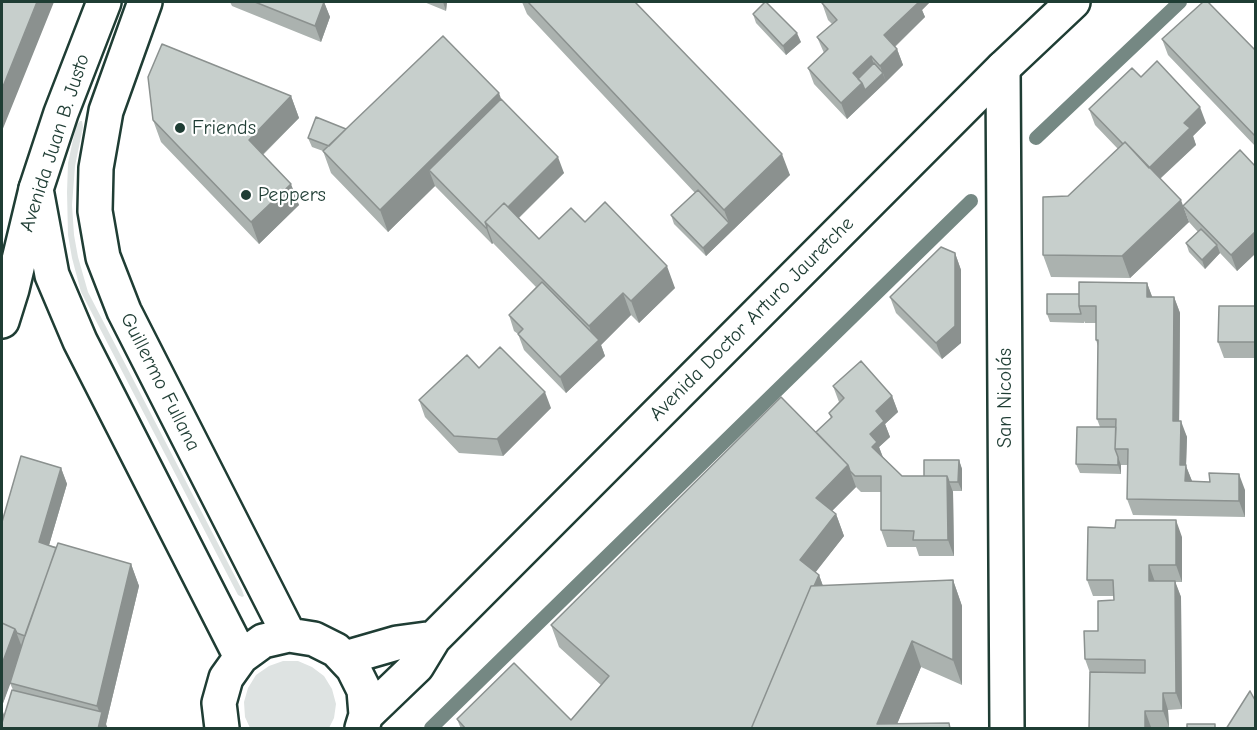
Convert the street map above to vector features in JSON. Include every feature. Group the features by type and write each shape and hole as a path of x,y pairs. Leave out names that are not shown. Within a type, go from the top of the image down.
{"main road":[{"name":"Avenida Juan B. Justo","path":"2,321 36,189 61,113 104,2"},
{"name":"Avenida Juan B. Justo","path":"106,111 145,2"},
{"name":"Avenida Doctor Arturo Jauretche","path":"364,722 417,666 434,638 1003,68 1073,2"},
{"name":"San Nicolás","path":"1003,68 1007,729"},
{"name":"Guillermo Fullana","path":"106,111 96,168 95,201 103,257 124,311 289,635"},
{"path":"36,189 52,275 80,341 241,657"},
{"name":"Avenida Doctor Arturo Jauretche","path":"222,729 219,703 226,678 241,657 263,641 289,635 314,639 336,650 345,658 364,690 364,722"},
{"path":"345,658 396,643 434,638"}],"shaded area":[{"path":"80,121 83,127 75,166 72,205 78,257 88,292 242,590 244,596 242,597 238,595 81,292 68,235 67,192 68,163 76,126"},
{"path":"283,661 298,661 324,676 332,689 336,704 334,718 329,728 250,728 245,717 244,702 248,688 256,675 269,666"}],"building":[{"path":"2,2 37,2 2,89"},
{"path":"255,2 324,2 315,26"},
{"path":"528,2 635,2 782,154 724,210"},
{"path":"765,2 797,33 783,46 753,14"},
{"path":"919,2 884,35 897,49 880,66 871,56 853,73 862,83 841,103 808,68 828,49 817,37 837,20 822,3"},
{"path":"1203,2 1208,2 1256,51 1256,137 1162,39"},
{"path":"443,36 499,93 380,210 323,151"},
{"path":"162,44 291,96 249,140 291,184 251,222 153,120 148,77"},
{"path":"1157,61 1200,107 1184,123 1190,128 1149,168 1089,109 1132,68 1141,77"},
{"path":"874,63 883,73 865,90 858,79"},
{"path":"501,99 558,157 508,207 504,203 485,222 486,228 429,170"},
{"path":"316,117 346,129 329,146 308,138"},
{"path":"1125,142 1181,200 1122,256 1043,255 1043,197 1068,196"},
{"path":"1240,150 1256,167 1256,231 1231,255 1183,206"},
{"path":"698,190 729,223 703,248 671,215"},
{"path":"605,202 667,266 631,301 623,293 589,326 485,222 504,203 539,239 571,208 585,222"},
{"path":"1201,229 1217,245 1202,260 1186,243"},
{"path":"941,247 955,253 955,326 936,343 890,297"},
{"path":"542,282 599,340 560,377 518,334 523,329 509,315"},
{"path":"1079,282 1147,283 1147,297 1174,297 1173,421 1181,421 1180,465 1186,465 1185,481 1210,482 1209,473 1239,474 1239,501 1127,499 1128,449 1115,449 1116,419 1097,419 1096,306 1079,306"},
{"path":"1047,294 1079,294 1081,314 1047,314"},
{"path":"1219,306 1256,306 1256,342 1218,342"},
{"path":"500,347 545,392 497,439 454,436 419,400 467,355 479,368"},
{"path":"861,361 892,396 876,411 884,421 870,434 877,442 872,447 902,476 947,476 948,540 913,540 914,531 881,530 881,476 855,476 848,465 816,432 832,417 829,413 844,398 833,386"},
{"path":"781,397 848,465 816,498 836,514 800,560 819,575 814,586 811,586 751,729 466,729 457,719 514,663 571,720 609,676 551,625"},
{"path":"1077,427 1116,427 1115,449 1118,465 1076,464"},
{"path":"21,456 61,468 39,542 56,548 25,636 2,623 2,522"},
{"path":"924,460 959,460 958,482 949,482 947,476 924,476"},
{"path":"1116,520 1176,520 1176,565 1149,565 1149,581 1175,581 1176,693 1163,693 1163,711 1145,711 1145,729 1089,729 1090,672 1145,673 1145,660 1085,659 1084,631 1098,631 1098,601 1114,600 1113,580 1087,580 1088,527 1115,528"},
{"path":"58,543 131,564 97,706 10,683"},
{"path":"953,580 953,660 912,641 877,724 949,723 950,729 751,729 811,586"},
{"path":"2,623 15,629 2,664"},
{"path":"12,690 102,712 98,729 2,729"},
{"path":"1250,691 1256,702 1256,729 1226,729"},
{"path":"1187,724 1215,724 1215,729 1187,729"}],"waterway":[{"path":"1036,138 1180,2"},
{"path":"431,728 971,201"}],"place":[{"name":"Friends","path":"180,128"},
{"name":"Peppers","path":"246,195"}]}
